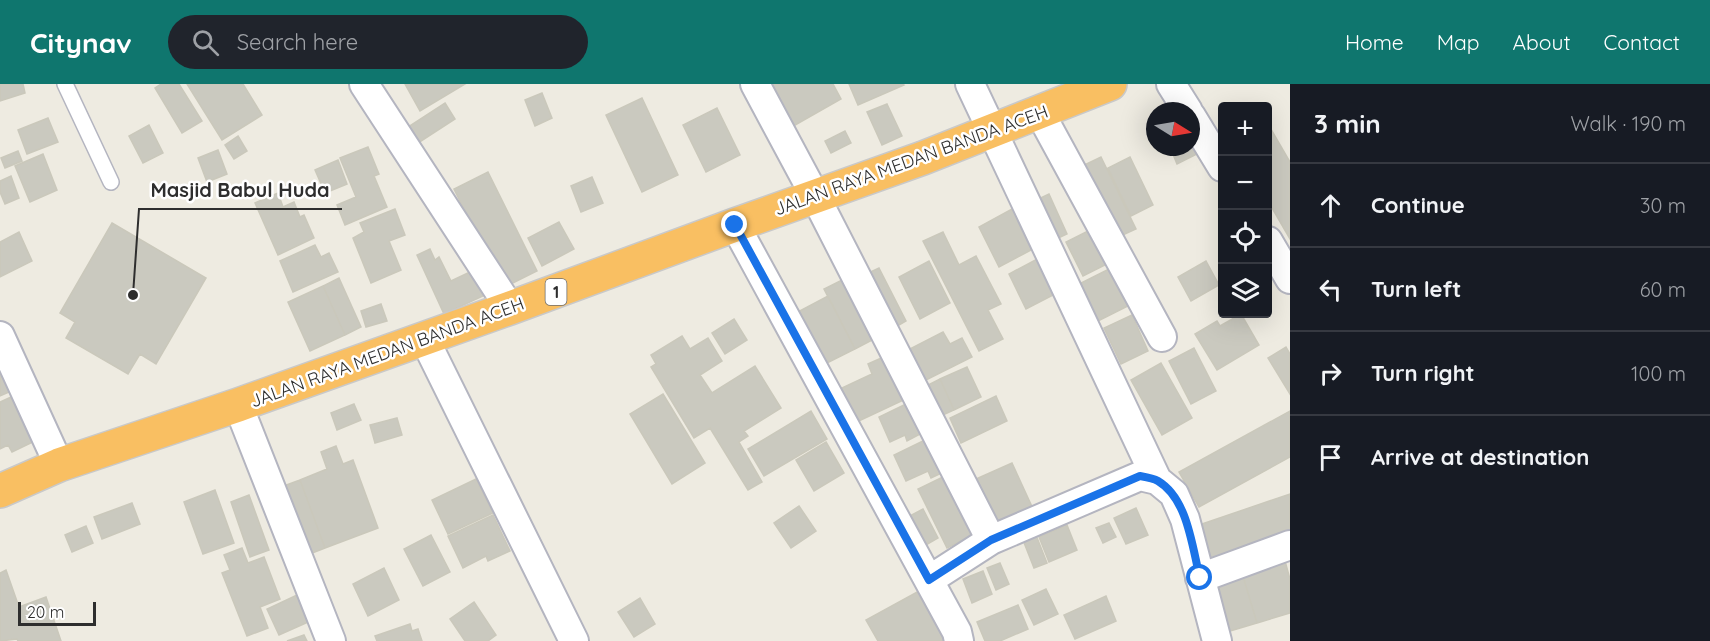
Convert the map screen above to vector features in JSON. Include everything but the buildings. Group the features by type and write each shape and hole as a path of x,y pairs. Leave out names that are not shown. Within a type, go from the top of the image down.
{"highway":[{"name":"JALAN RAYA MEDAN BANDA ACEH","path":"0,491 59,465 238,405 510,308 992,131 1110,84"}],"street":[{"path":"364,84 510,308"},
{"path":"755,84 815,196 991,540"},
{"path":"970,84 1157,480 1174,494 1185,519 1217,641"},
{"path":"1171,84 1182,102"},
{"path":"1040,113 1162,337"},
{"path":"1200,131 1218,160"},
{"path":"735,225 929,580 957,632 959,641"},
{"path":"1272,248 1290,279"},
{"path":"0,336 59,465"},
{"path":"424,338 574,641"},
{"path":"238,405 331,641"},
{"path":"929,580 991,540 1140,476 1157,480"},
{"path":"1200,578 1290,544"}],"lane":[{"path":"65,84 111,182"}],"place":[{"name":"Masjid Babul Huda","path":"133,295"}],"route":[{"path":"735,225 929,580 991,540 1140,476 1157,480 1174,494 1185,519 1200,578"}]}
